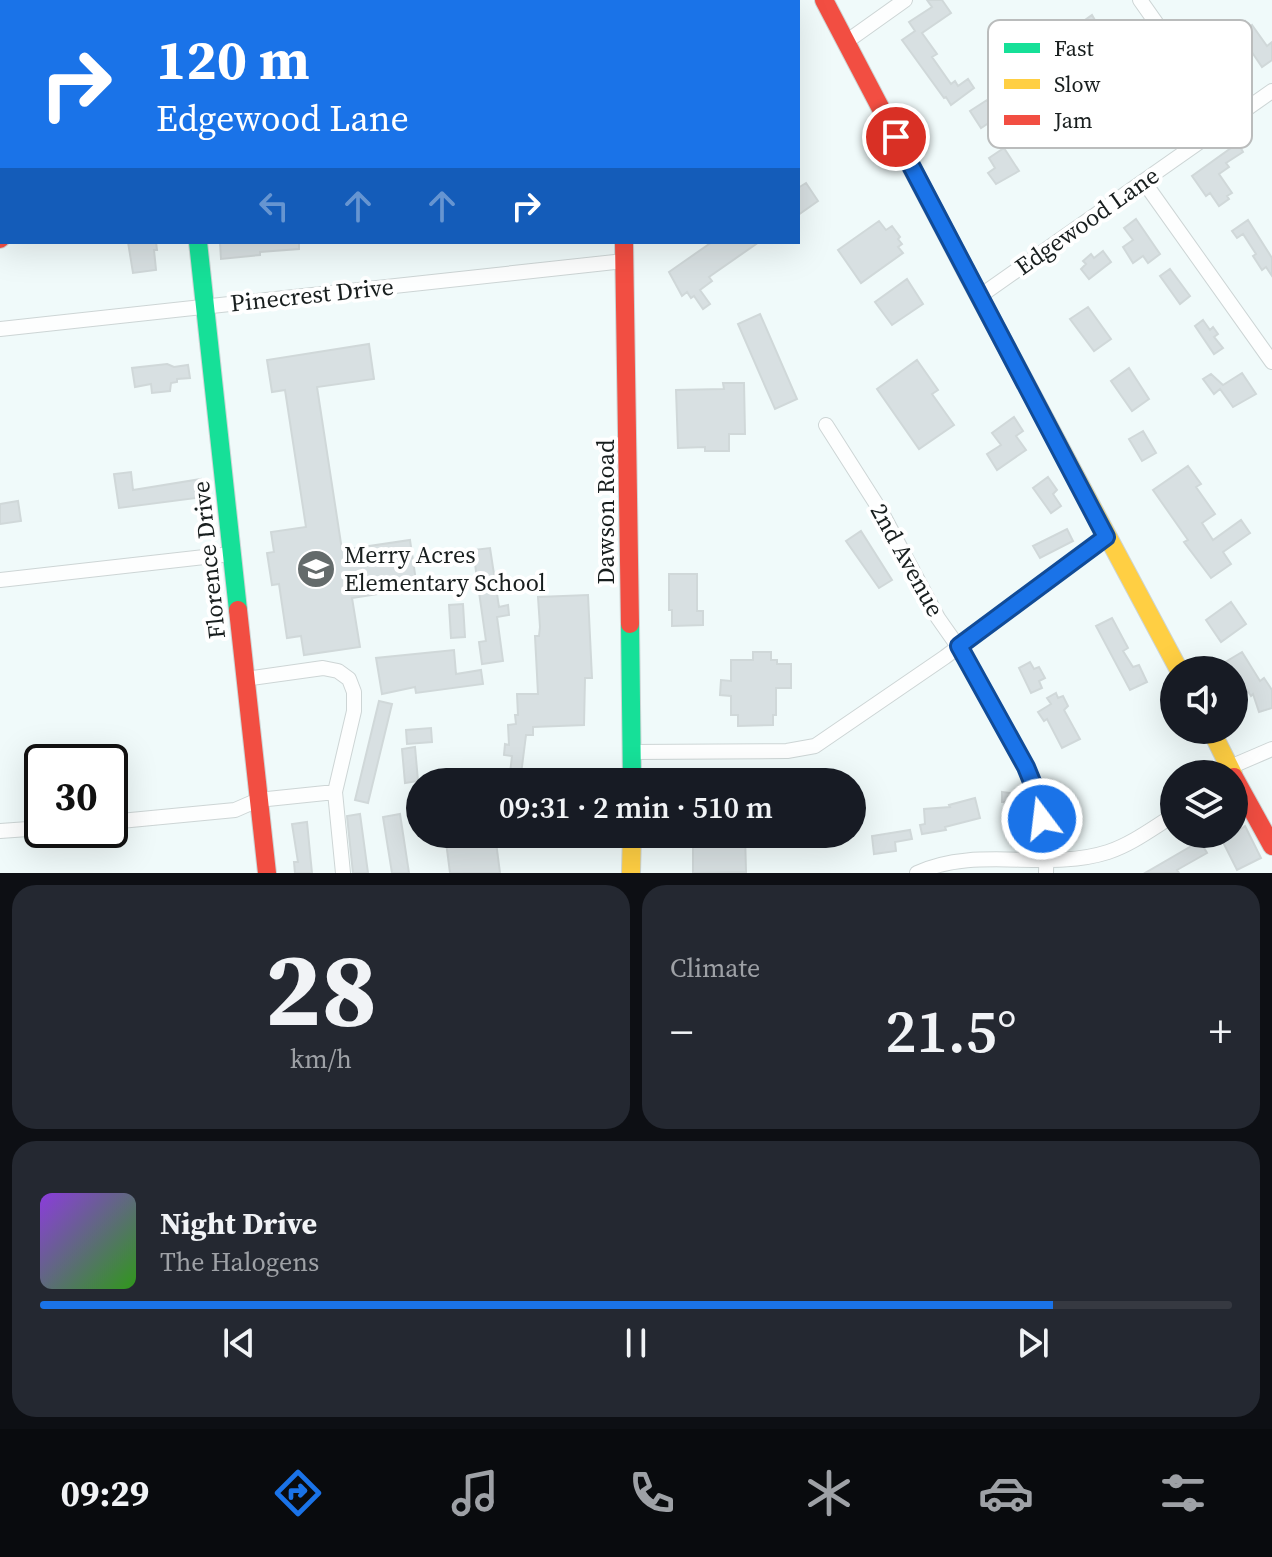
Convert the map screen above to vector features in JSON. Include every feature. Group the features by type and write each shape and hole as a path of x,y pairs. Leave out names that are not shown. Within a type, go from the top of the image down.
{"street":[{"path":"824,0 1171,656"},
{"path":"846,42 905,0"},
{"path":"1140,0 1154,20"},
{"name":"Edgewood Lane","path":"1252,104 1272,91"},
{"name":"Edgewood Lane","path":"980,296 1190,148"},
{"path":"1144,182 1272,362"},
{"name":"Florence Drive","path":"198,244 267,873"},
{"name":"Dawson Road","path":"624,244 632,768"},
{"name":"Pinecrest Drive","path":"0,329 624,261"},
{"name":"2nd Avenue","path":"826,425 882,513 938,618 959,646 1017,749 1037,794 1047,832 1046,866"},
{"path":"631,752 783,751 815,746 959,646 1106,537"},
{"path":"0,580 231,554"},
{"path":"245,679 323,668 338,671 349,679 354,692 354,711 335,792 343,873"},
{"path":"1248,763 1272,749"},
{"path":"128,820 235,810 258,800 335,792"},
{"path":"1248,802 1272,846"},
{"path":"917,873 937,865 982,859 1046,866 1066,859 1108,852 1160,824"},
{"path":"0,831 24,829"},
{"path":"631,873 632,848"}],"building":[{"path":"927,0 942,0 951,13 922,33 937,54 932,57 951,84 955,81 958,86 968,79 974,88 951,105 902,40 915,31 909,22 932,7"},
{"path":"1252,25 1267,46 1272,42 1272,60 1262,67 1252,52"},
{"path":"987,100 988,123 981,128 970,111"},
{"path":"1004,148 1019,171 996,184 988,173 995,168 989,158"},
{"path":"1231,148 1241,148 1243,152 1226,163 1229,167 1219,174 1232,193 1219,206 1210,193 1206,196 1192,176"},
{"path":"806,183 818,201 800,214 800,187"},
{"path":"1136,219 1160,254 1148,263 1143,256 1133,263 1123,247 1133,240 1124,228"},
{"path":"1248,220 1272,258 1272,276 1266,267 1262,270 1243,234 1237,238 1232,231"},
{"path":"879,221 886,230 892,226 900,237 898,239 902,244 898,247 903,253 861,283 838,250"},
{"path":"128,244 156,244 156,270 133,273"},
{"path":"220,244 299,244 299,249 221,259"},
{"path":"709,244 756,244 709,277 712,281 700,290 710,304 703,309 694,296 691,298 687,292 682,296 669,272"},
{"path":"1103,251 1111,262 1089,279 1081,269 1086,264 1083,261 1091,254 1094,258"},
{"path":"1170,269 1190,296 1180,304 1160,276"},
{"path":"907,279 923,304 892,325 875,302"},
{"path":"1088,307 1111,339 1094,351 1070,319"},
{"path":"760,314 797,399 775,409 738,324"},
{"path":"1203,320 1210,330 1213,327 1218,334 1214,337 1223,348 1214,354 1195,326"},
{"path":"369,344 374,379 317,387 342,550 410,540 417,588 352,598 360,647 304,655 301,636 287,638 279,584 272,585 267,553 274,552 271,532 306,527 285,390 272,392 267,360"},
{"path":"917,360 938,390 932,394 954,425 919,449 877,389"},
{"path":"167,364 174,367 188,365 190,378 177,379 177,382 171,383 170,391 152,393 151,384 135,387 132,368"},
{"path":"1129,368 1149,399 1132,411 1111,381"},
{"path":"1242,373 1256,394 1233,407 1220,389 1214,394 1203,379 1211,374 1223,385"},
{"path":"723,383 744,383 745,434 729,434 729,451 705,451 705,447 678,448 676,390 724,389"},
{"path":"1014,417 1023,431 1016,436 1026,450 997,470 987,454 1001,445 992,433"},
{"path":"1143,431 1156,453 1142,461 1129,439"},
{"path":"1188,466 1201,484 1196,487 1215,514 1202,523 1213,540 1241,520 1250,533 1223,552 1231,564 1211,578 1184,542 1188,540 1153,490"},
{"path":"131,472 133,490 201,479 204,497 119,508 114,474"},
{"path":"1048,477 1057,490 1053,494 1061,506 1051,513 1033,488"},
{"path":"18,501 21,521 0,524 0,504"},
{"path":"1067,529 1073,541 1040,558 1033,546"},
{"path":"861,531 892,580 879,588 846,541"},
{"path":"490,548 499,607 508,605 509,615 497,617 503,661 482,664 479,642 486,641 473,550"},
{"path":"669,574 697,574 697,611 703,611 703,625 672,626"},
{"path":"588,595 592,678 585,678 584,725 533,727 533,735 526,735 522,768 511,768 512,756 504,755 505,744 509,745 508,725 516,724 515,715 518,715 517,694 538,694 535,636 539,636 540,627 538,597"},
{"path":"1231,602 1246,624 1221,642 1206,620"},
{"path":"463,604 465,637 451,638 449,605"},
{"path":"1112,618 1128,648 1123,651 1133,667 1139,665 1147,682 1130,690 1096,626"},
{"path":"454,650 456,674 481,670 483,684 416,693 415,687 382,694 376,658"},
{"path":"753,652 771,652 771,660 777,660 777,664 791,664 791,688 776,688 773,725 738,726 738,715 731,715 731,696 720,695 721,680 731,681 731,660 753,660"},
{"path":"1030,662 1034,669 1039,667 1045,678 1039,681 1042,688 1031,693 1019,668"},
{"path":"1248,662 1260,681 1264,678 1272,690 1272,708 1259,712 1253,694 1251,696 1248,692"},
{"path":"1056,693 1058,698 1063,696 1068,706 1064,710 1080,739 1062,748 1047,719 1044,721 1038,712 1051,704 1047,698"},
{"path":"379,701 392,704 368,803 355,800"},
{"path":"431,728 432,742 407,744 406,730"},
{"path":"415,747 417,768 406,768 405,783 402,749"},
{"path":"1002,792 1025,795 1024,804 1019,804 1017,822 1003,820 1005,802 1002,802"},
{"path":"975,798 980,818 945,827 946,830 922,834 920,825 925,824 924,809 950,807"},
{"path":"360,814 368,873 353,873 347,816"},
{"path":"400,814 409,873 392,873 383,817"},
{"path":"307,822 312,873 295,873 294,862 298,862 292,824"},
{"path":"910,830 912,839 895,842 896,851 874,854 872,836"},
{"path":"1248,832 1261,858 1237,870 1226,848 1248,848"},
{"path":"447,848 497,848 500,873 450,873"},
{"path":"693,848 745,848 746,872 693,873"},
{"path":"1188,848 1204,848 1207,853 1177,870 1179,873 1145,873"}],"traffic: fast":[{"path":"198,244 238,610"},
{"path":"630,624 632,768"}],"traffic: slow":[{"path":"969,277 1172,656"},
{"path":"1218,744 1226,760"},
{"path":"631,873 632,848"}],"traffic: jam":[{"path":"824,0 969,277"},
{"path":"624,244 630,624"},
{"path":"238,610 267,873"},
{"path":"1248,802 1272,846"}],"place":[{"name":"Merry Acres Elementary School","path":"316,569"}],"route":[{"path":"896,137 1106,537 959,646 1026,767 1037,794 1042,819"}]}
